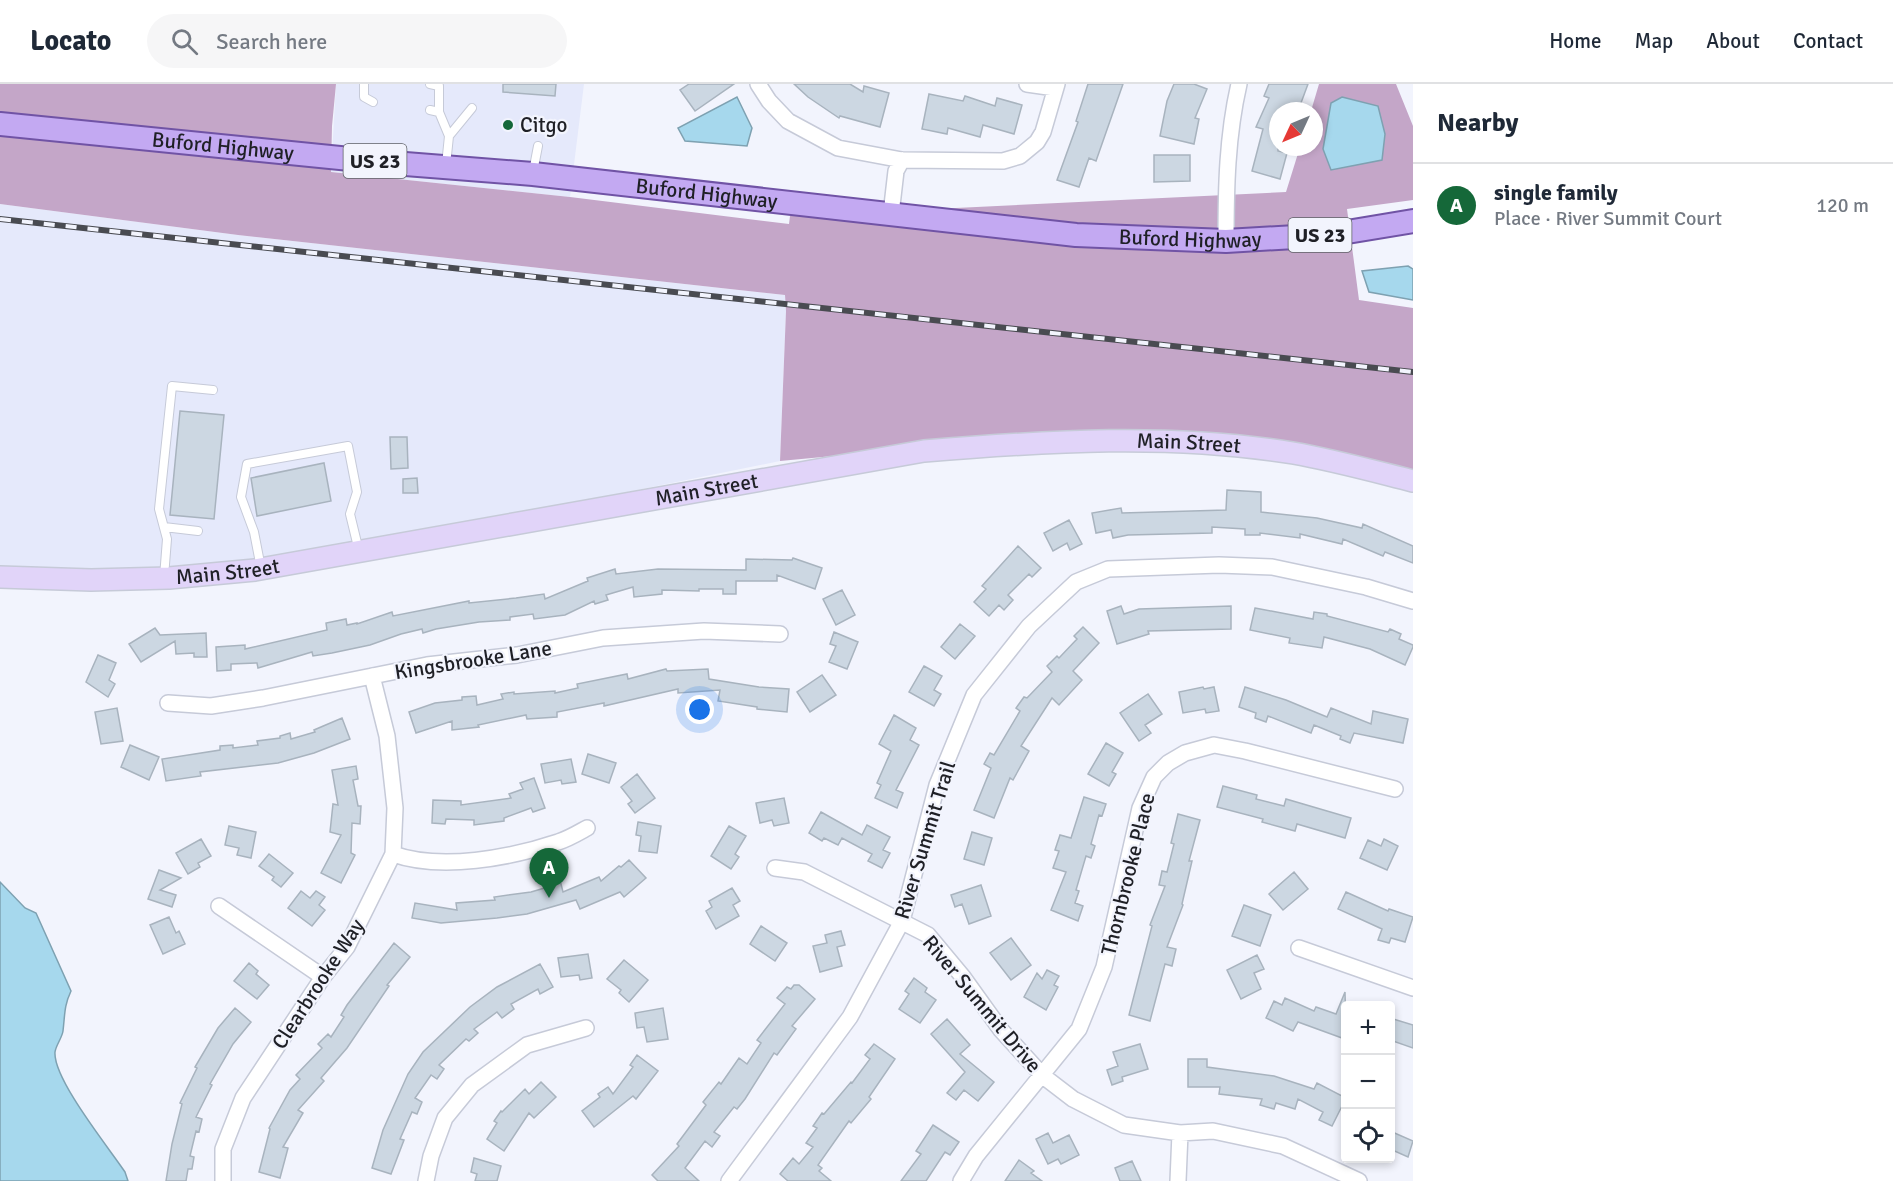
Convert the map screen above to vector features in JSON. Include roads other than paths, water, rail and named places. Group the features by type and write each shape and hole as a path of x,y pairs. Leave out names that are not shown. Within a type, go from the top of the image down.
{"main road":[{"name":"Buford Highway","path":"0,124 380,162 533,174 1076,235 1226,241 1329,235 1413,221"}],"street":[{"path":"758,84 788,121 838,148 902,160 1003,161 1020,156 1037,142 1043,132 1056,86 1027,84"},
{"path":"1226,241 1226,174 1239,84"},
{"path":"891,214 896,171 902,160"},
{"name":"Main Street","path":"0,577 91,580 164,579 262,569 924,451 1017,444 1116,440 1209,444 1292,453 1413,481"},
{"name":"River Summit Trail","path":"729,1181 850,1017 902,921 937,785 974,695 1029,626 1076,582 1108,568 1219,565 1272,567 1366,587 1413,600"},
{"name":"Kingsbrooke Lane","path":"168,703 211,706 263,698 427,665 517,655 603,638 683,631 780,634"},
{"name":"Clearbrooke Way","path":"223,1181 223,1149 243,1098 323,977 347,947 393,854 395,808 388,746 372,676"},
{"name":"Thornbrooke Place","path":"961,1181 976,1156 1079,1029 1104,967 1140,808 1154,777 1168,763 1185,753 1214,745 1395,789"},
{"path":"393,854 409,860 447,862 486,860 560,842 587,828"},
{"name":"River Summit Drive","path":"775,868 804,872 928,935 963,977 1001,1030 1043,1076 1073,1099 1124,1125 1180,1133 1213,1131 1283,1146 1359,1181"},
{"path":"219,906 323,977"},
{"path":"1299,948 1413,988"},
{"path":"426,1181 431,1156 445,1118 472,1085 527,1045 586,1028"},
{"path":"1178,1181 1180,1133"}],"lane":[{"path":"364,84 364,98 373,102"},
{"path":"430,84 440,86 434,111 449,136"},
{"path":"446,166 449,136 472,108"},
{"path":"533,174 538,146"},
{"path":"164,579 167,539 159,508 172,386 213,390"},
{"path":"262,569 254,532 241,497 247,464 348,447 357,492 350,514 360,552"},
{"path":"164,527 198,531"}],"water":[{"path":"737,97 752,128 747,146 685,141 678,128"},
{"path":"1342,97 1378,106 1385,134 1382,160 1331,170 1323,149 1331,103"},
{"path":"1408,266 1413,269 1413,300 1369,292 1362,271"},
{"path":"0,882 25,908 36,913 71,991 66,1006 62,1034 55,1052 57,1064 72,1096 125,1172 128,1181 0,1181"}],"railway":[{"path":"0,219 1413,372"}],"place":[{"name":"Citgo","path":"508,125"},
{"name":"single family","path":"549,898"}]}
